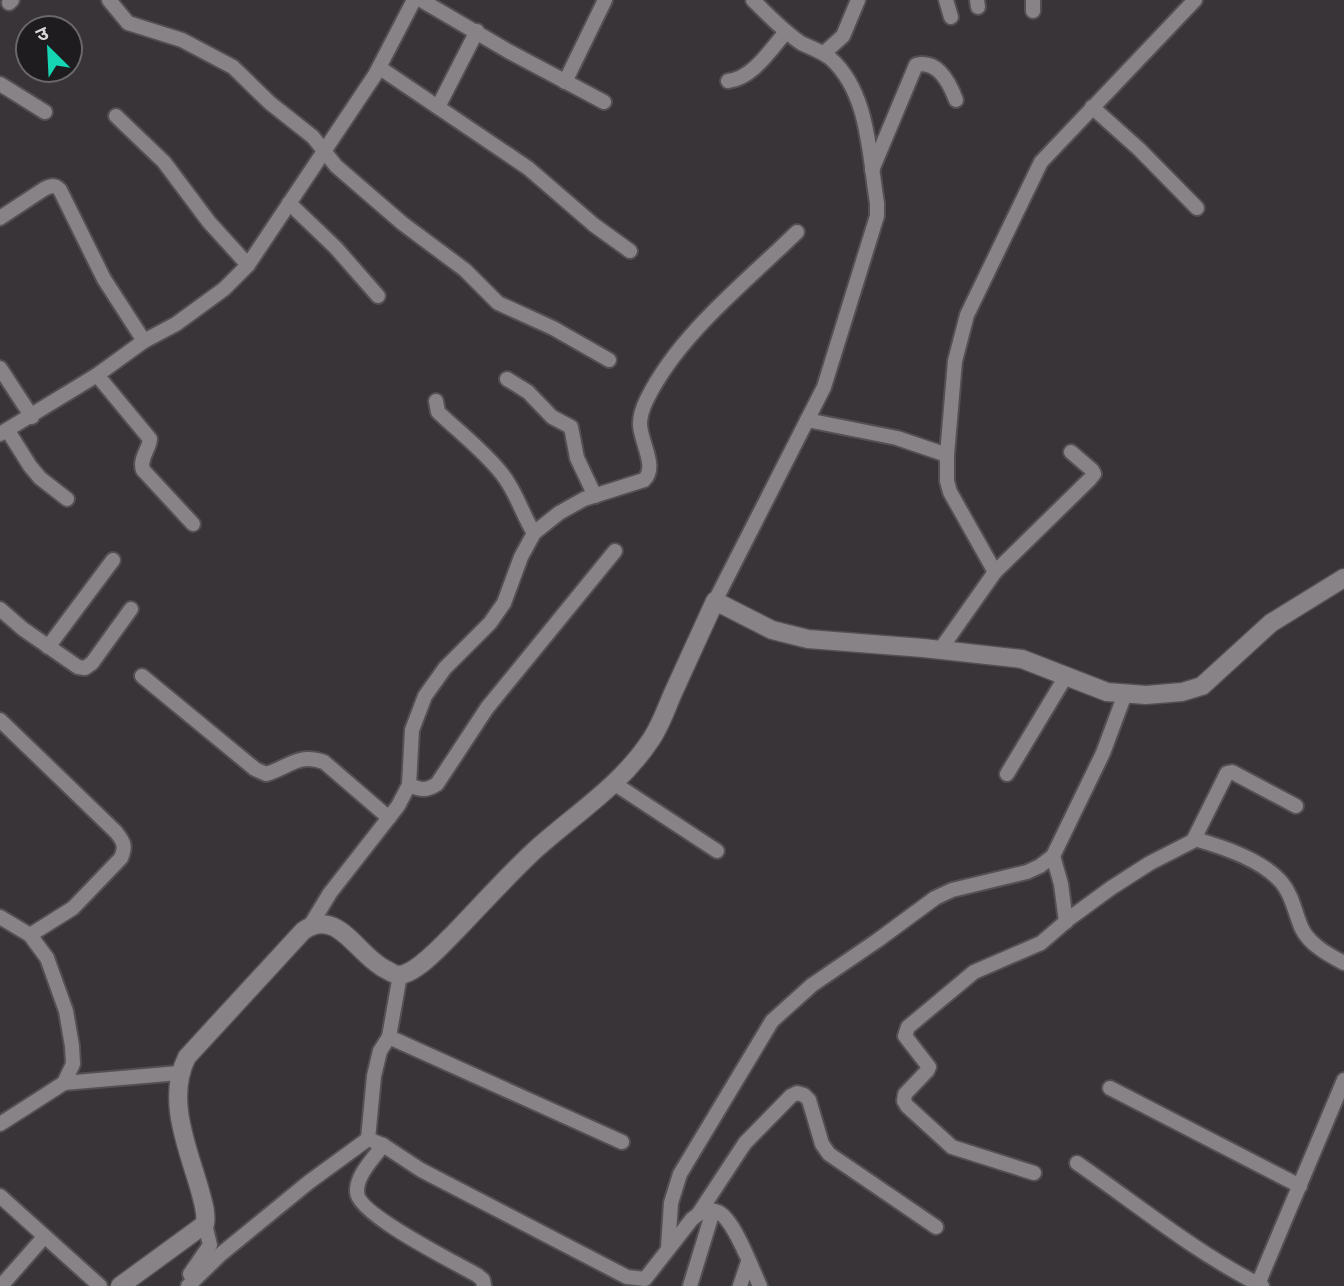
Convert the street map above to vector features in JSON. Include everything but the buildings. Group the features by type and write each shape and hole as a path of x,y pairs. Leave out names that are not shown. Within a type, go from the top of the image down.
{"street":[{"path":"109,0 128,23 182,40 233,67 270,103 313,137 336,166 402,223 465,270 498,303 553,328 609,360"},
{"path":"565,82 606,0"},
{"path":"181,1286 210,1245 204,1207 179,1118 179,1073 187,1057 310,926 324,922 332,924 373,963 400,975 411,971 432,955 536,850 615,784 639,758 653,737 715,601 824,387 873,233 877,203 862,112 841,70 824,53 786,32 753,0"},
{"path":"824,53 843,36 858,0"},
{"path":"946,0 951,17"},
{"path":"995,572 950,492 947,481 955,361 967,315 1041,162 1195,0"},
{"path":"67,499 40,478 4,433 97,375 144,341 186,317 224,289 248,265 424,2 604,102"},
{"path":"438,107 477,31"},
{"path":"728,81 738,80 748,74 786,32"},
{"path":"872,172 916,65 925,64 943,74 950,83 956,100"},
{"path":"380,68 528,168 594,225 630,251"},
{"path":"2,89 45,112"},
{"path":"1092,107 1147,156 1197,208"},
{"path":"116,116 164,162 209,222 248,265"},
{"path":"0,218 51,185 56,186 104,279 144,341"},
{"path":"289,203 336,248 378,296"},
{"path":"310,926 330,893 389,818 409,785 412,730 425,695 445,668 491,623 504,603 521,557 534,533 559,513 595,496 644,480 648,476 650,466 640,419 653,388 684,344 797,232"},
{"path":"0,368 32,416"},
{"path":"97,375 149,439 142,460 144,470 193,524"},
{"path":"507,379 528,392 552,417 571,427 577,458 595,496"},
{"path":"436,401 438,412 502,473 534,533"},
{"path":"807,420 897,438 947,455"},
{"path":"940,650 995,572 1094,474 1071,452"},
{"path":"409,785 421,790 438,783 487,708 615,551"},
{"path":"48,647 113,560"},
{"path":"715,601 772,630 807,639 1022,659 1107,692 1182,692 1202,686 1271,623 1344,578"},
{"path":"0,608 48,647 78,667 85,668 92,663 131,608"},
{"path":"142,676 255,769 265,774 298,759 311,757 324,762 389,818"},
{"path":"1006,774 1066,676"},
{"path":"668,1248 671,1203 680,1174 772,1021 811,985 935,898 952,890 1027,872 1053,856 1103,753 1125,694"},
{"path":"0,720 116,832 125,848 121,858 73,908 30,935"},
{"path":"1034,1173 953,1147 907,1106 904,1101 905,1094 929,1067 907,1039 905,1032 908,1027 974,972 1041,943 1142,868 1195,839 1227,773 1232,772 1296,806"},
{"path":"615,784 717,851"},
{"path":"1195,839 1230,849 1275,876 1290,896 1306,936 1317,947 1344,963"},
{"path":"1053,856 1061,884 1066,922"},
{"path":"0,917 30,935 47,958 56,978 66,1011 72,1046 73,1064 64,1083"},
{"path":"188,1286 221,1254 300,1189 369,1139 374,1076 380,1051 389,1037 400,975"},
{"path":"389,1037 622,1142"},
{"path":"0,1124 64,1083 179,1073"},
{"path":"1077,1163 1203,1252 1260,1285 1344,1080"},
{"path":"1110,1088 1300,1186"},
{"path":"369,1139 421,1170 627,1277 645,1279 668,1248 706,1212 745,1143 797,1093 809,1100 822,1144 830,1154 936,1227"},
{"path":"383,1145 360,1179 356,1189 359,1200 376,1217 477,1275 484,1286"},
{"path":"0,1196 100,1286"},
{"path":"706,1212 719,1212 731,1227 760,1286"},
{"path":"690,1286 706,1212"},
{"path":"120,1286 205,1224"},
{"path":"1,1286 44,1237"},
{"path":"740,1286 748,1262"}]}
